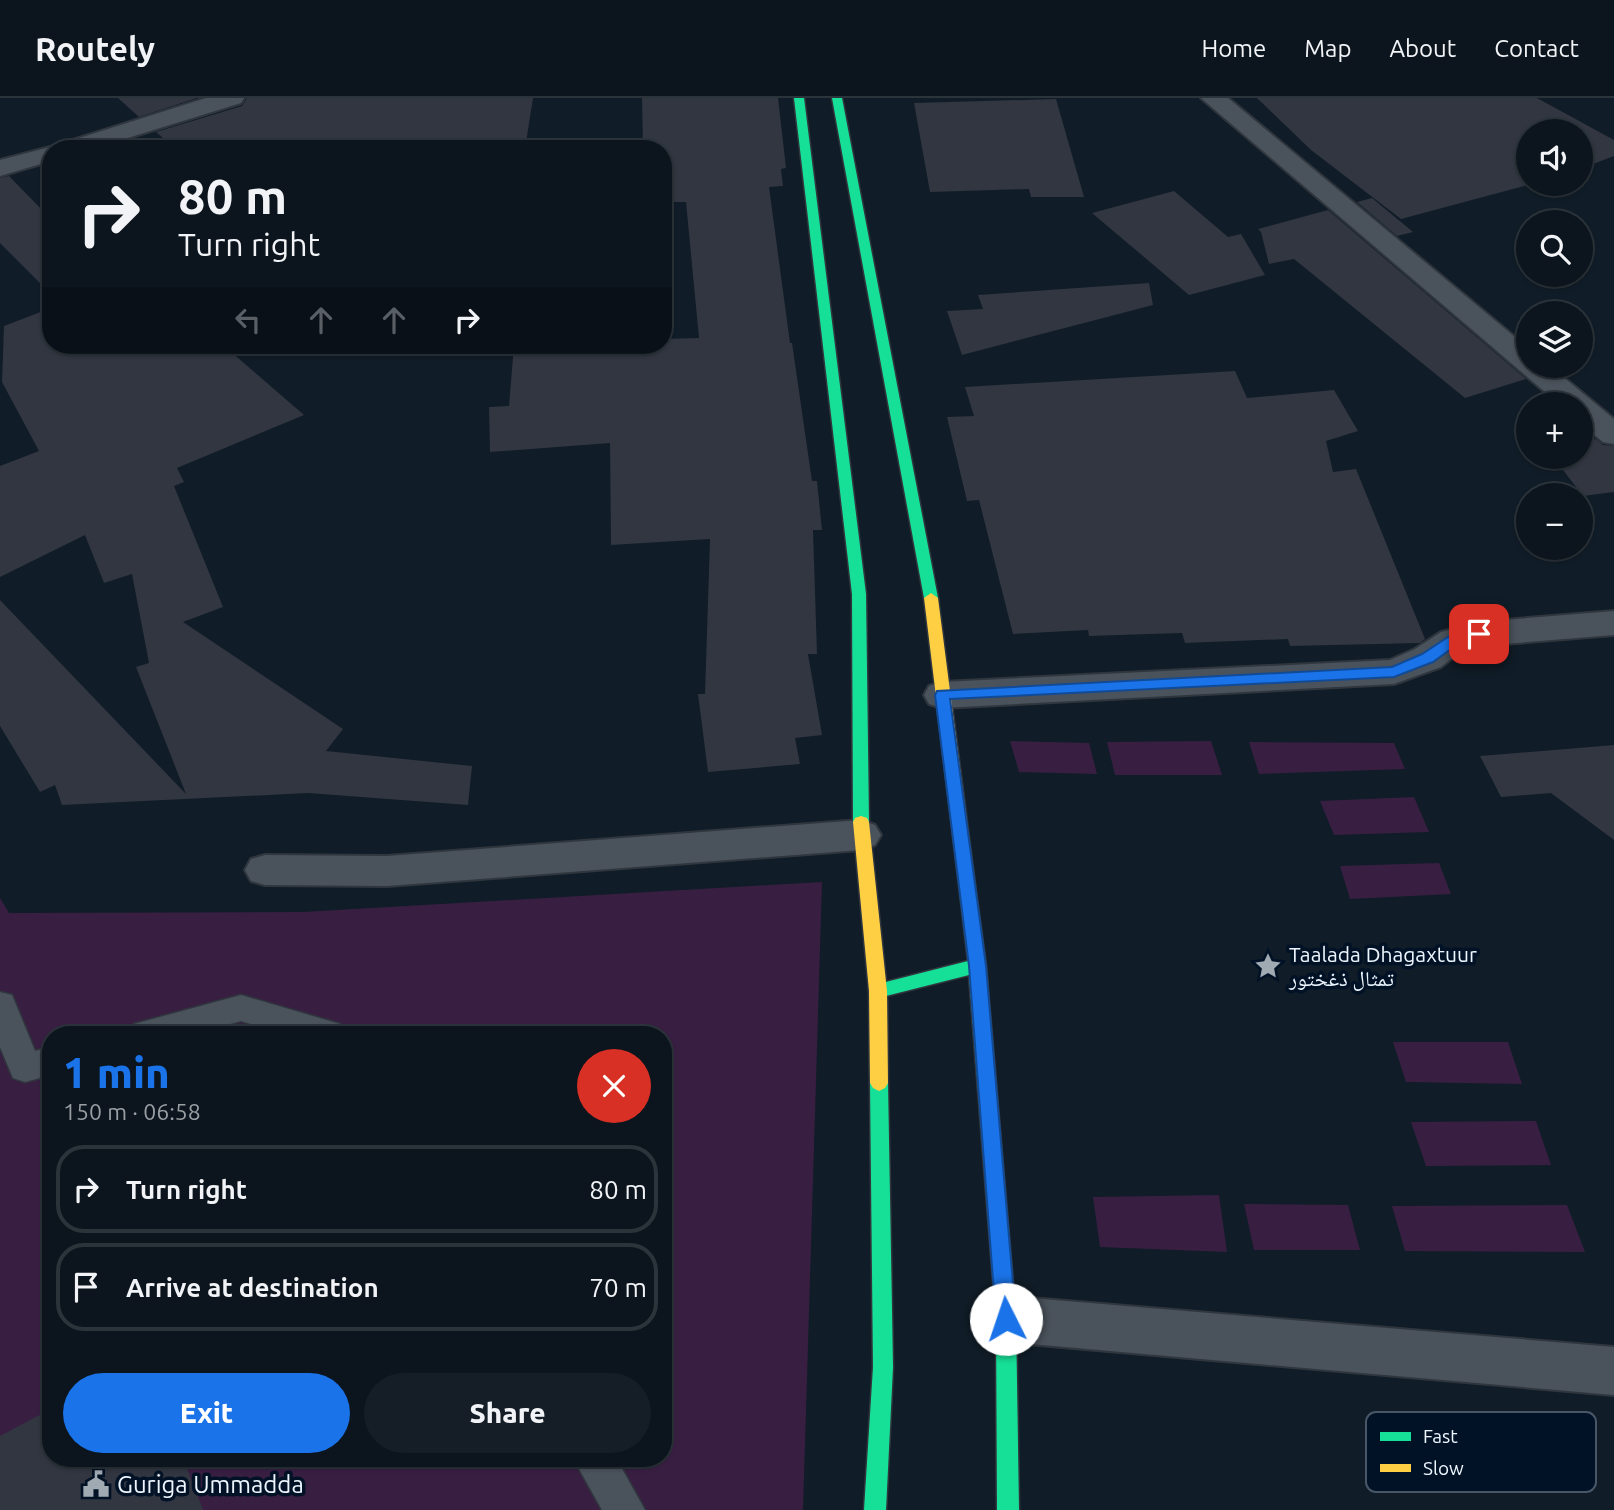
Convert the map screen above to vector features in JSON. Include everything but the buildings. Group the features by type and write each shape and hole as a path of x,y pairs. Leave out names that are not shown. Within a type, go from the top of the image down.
{"highway":[{"path":"799,98 859,594 862,835 878,991 883,1367 874,1510"},
{"path":"837,98 929,584 977,966 1006,1319 1008,1510"},
{"path":"878,991 977,966"}],"street":[{"path":"94,140 232,98"},
{"path":"1213,98 1516,352"},
{"path":"0,168 42,156"},
{"path":"1547,378 1563,392"},
{"path":"1593,417 1614,435"},
{"path":"942,695 1394,672 1427,658 1453,640 1479,634 1614,623"},
{"path":"265,870 387,871 862,835"},
{"path":"1006,1319 1614,1371"}],"lane":[{"path":"0,1005 24,1068 42,1063"},
{"path":"175,1026 241,1008 301,1026"},
{"path":"599,1467 625,1510"}],"shaded area":[{"path":"1010,741 1089,743 1097,774 1019,772"},
{"path":"1211,741 1222,775 1115,775 1107,742"},
{"path":"1249,742 1394,743 1405,769 1259,774"},
{"path":"1414,797 1429,832 1334,835 1320,801"},
{"path":"1439,863 1451,894 1350,899 1340,866"},
{"path":"822,882 803,1510 0,1510 0,898 9,913 303,912"},
{"path":"1393,1042 1508,1042 1522,1084 1406,1082"},
{"path":"1536,1121 1551,1165 1426,1166 1411,1122"},
{"path":"1219,1195 1227,1252 1100,1247 1093,1197"},
{"path":"1244,1204 1348,1205 1360,1250 1254,1250"},
{"path":"1567,1205 1585,1252 1405,1251 1392,1206"}],"traffic: fast":[{"path":"799,98 859,594 861,822"},
{"path":"837,98 931,598"},
{"path":"966,877 977,966 1006,1319 1008,1510"},
{"path":"878,991 977,966"},
{"path":"875,1510 883,1367 879,1083"}],"traffic: slow":[{"path":"931,598 966,877"},
{"path":"861,822 878,991 879,1083"}],"place":[{"name":"Taalada Dhagaxtuur تمثال ذغختور","path":"1268,966"},
{"name":"Guriga Ummadda","path":"96,1484"}],"route":[{"path":"1006,1319 977,966 942,695 1394,672 1427,658 1453,640 1479,634"}]}
